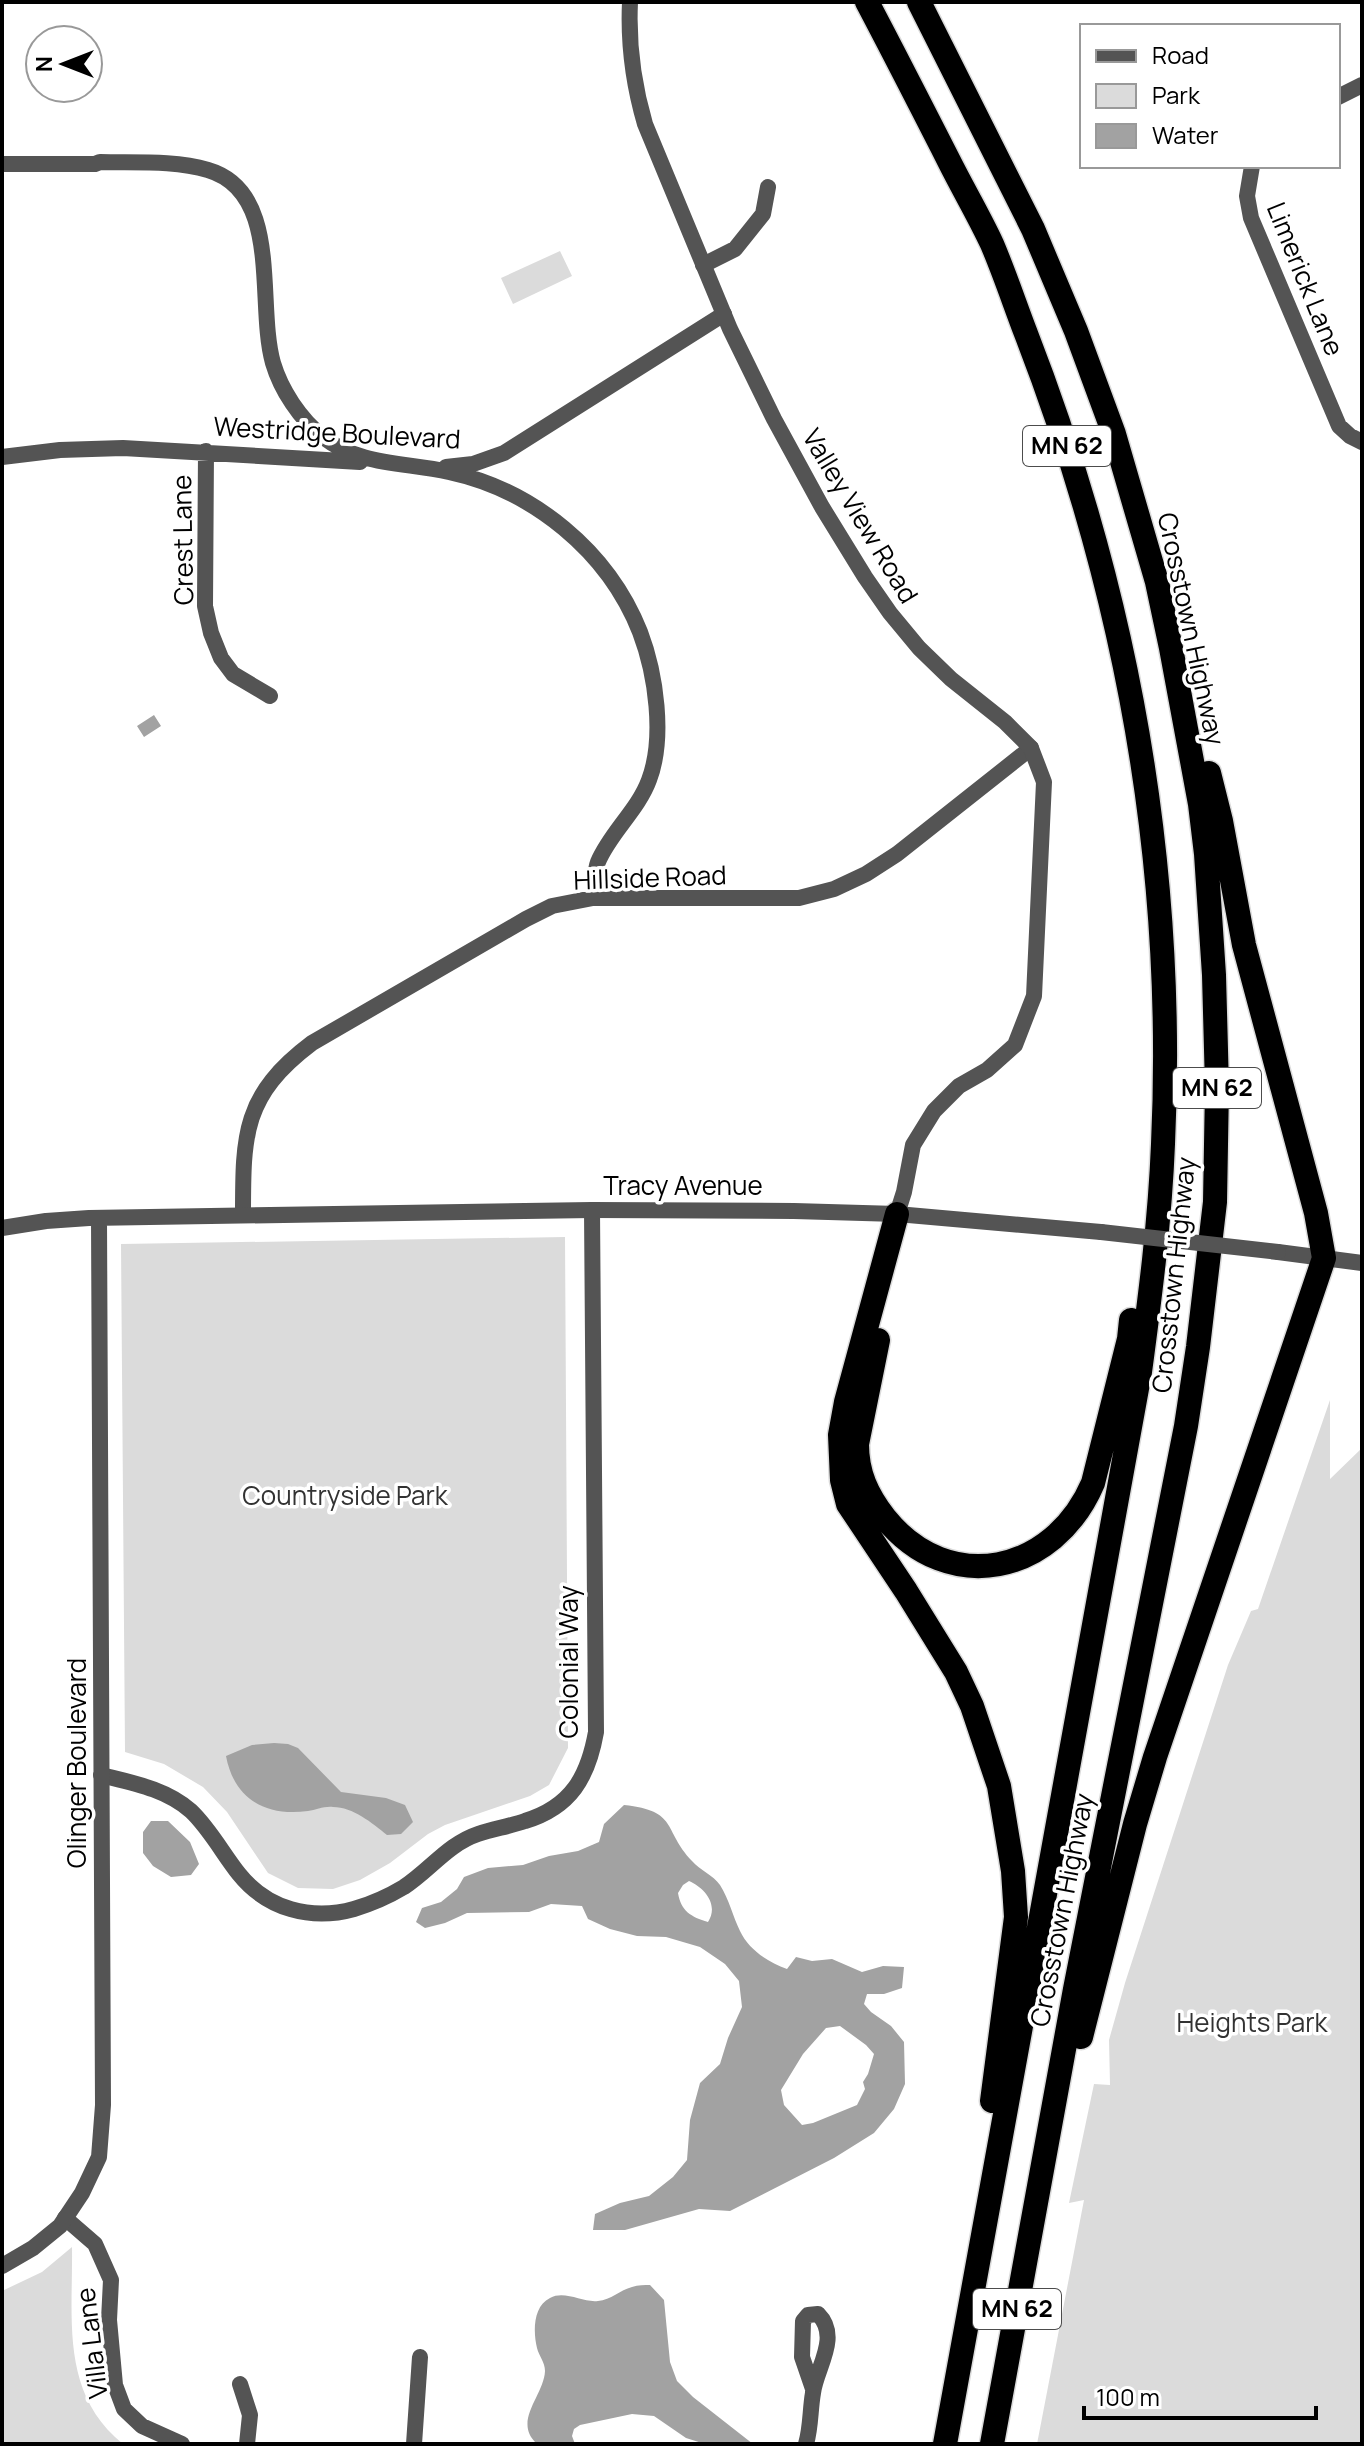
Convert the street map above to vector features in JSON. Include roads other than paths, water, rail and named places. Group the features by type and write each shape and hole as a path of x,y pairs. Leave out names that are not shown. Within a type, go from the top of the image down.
{"highway":[{"name":"Crosstown Highway","path":"867,2 991,243 1047,388 1090,518 1120,640 1144,771 1158,902 1164,1006 1158,1216 1140,1372 945,2444"},
{"name":"Crosstown Highway","path":"919,2 1033,229 1076,331 1114,434 1157,582 1200,804 1214,975 1217,1071 1215,1202 1186,1426 1078,1973 992,2444"},
{"path":"1041,2174 1075,2061 1155,1757 1324,1258 1316,1213 1244,945 1221,821 1157,582"},
{"path":"897,1214 897,1261 857,1444 862,1480 870,1498 897,1532 923,1553 944,1562 972,1565 1000,1564 1021,1559 1071,1523 1093,1483 1129,1339 1139,1259 1155,1175 1164,1084"},
{"path":"897,1214 846,1402 840,1435 842,1480 848,1504 962,1683 999,1786 1013,1871 1016,1917 983,2168 973,2291"}],"street":[{"name":"Valley View Road","path":"630,9 635,90 645,124 724,314 774,419 822,507 890,613 929,659 1005,722 1031,748 1044,782 1034,996 1015,1045 987,1070 959,1086 934,1111 913,1145 897,1214"},
{"path":"1340,96 1362,85"},
{"path":"2,164 100,162 187,166 228,178 243,192 254,210 273,363 285,391 302,416 323,437 350,453 378,462 450,472 492,485 541,511 595,558 620,593 639,630 651,667 657,704 656,744 649,780 597,864 593,898"},
{"name":"Limerick Lane","path":"1252,168 1247,196 1251,218 1339,426 1362,442"},
{"path":"703,265 735,249 763,214 768,187"},
{"name":"Westridge Boulevard","path":"2,457 60,450 123,448 440,468 473,464 504,453 724,314"},
{"name":"Crest Lane","path":"206,451 205,606 211,633 221,658 233,674 270,696"},
{"name":"Hillside Road","path":"243,1215 246,1134 256,1106 270,1081 312,1043 552,906 593,898 799,898 834,889 866,874 897,854 1031,748"},
{"name":"Tracy Avenue","path":"2,1228 46,1221 99,1218 243,1215 592,1210 897,1214 1101,1232 1362,1263"},
{"name":"Colonial Way","path":"101,1775 151,1788 173,1798 191,1812 240,1876 257,1893 277,1905 300,1912 323,1914 353,1910 380,1900 406,1886 448,1849 470,1837 548,1813 567,1798 592,1757 596,1732 592,1210"},
{"name":"Olinger Boulevard","path":"2,2266 33,2248 60,2226 82,2193 99,2157 103,2105 99,1218"},
{"name":"Villa Lane","path":"65,2218 95,2244 111,2280 109,2320 115,2385 124,2409 142,2426 182,2444"},
{"path":"414,2444 420,2357"},
{"path":"240,2384 250,2415 247,2444"},
{"path":"806,2444 813,2389"}],"water":[{"path":"154,715 161,726 144,737 137,726"},
{"path":"274,1743 298,1748 341,1792 386,1798 405,1805 413,1822 401,1834 387,1835 362,1816 340,1808 293,1812 266,1808 254,1802 236,1784 226,1756 252,1745"},
{"path":"624,1805 662,1817 692,1861 720,1885 748,1944 780,1966 787,1969 796,1957 812,1961 832,1959 862,1972 883,1966 904,1967 902,1988 884,1994 867,1994 864,2004 891,2026 904,2042 905,2084 894,2109 874,2133 834,2158 730,2211 699,2209 625,2230 593,2230 595,2214 620,2203 649,2196 673,2177 687,2160 690,2120 700,2083 720,2064 742,2007 739,1981 725,1964 700,1947 666,1937 637,1936 610,1929 588,1919 582,1906 551,1904 529,1912 467,1913 425,1928 416,1922 422,1908 441,1902 457,1889 464,1877 488,1868 523,1865 578,1851 599,1842 604,1824","holes":["689,1881 709,1898 712,1909 708,1922 684,1909 678,1893","840,2026 874,2054 863,2082 865,2089 857,2105 802,2125 784,2105 781,2090 803,2054 826,2028"]},
{"path":"151,1821 168,1821 190,1842 199,1864 191,1875 171,1877 153,1866 143,1853 143,1832"},
{"path":"650,2285 664,2300 670,2362 677,2381 753,2444 705,2444 686,2438 654,2416 632,2414 580,2425 574,2429 572,2436 575,2444 537,2444 530,2435 528,2417 545,2371 535,2335 540,2307 556,2296 598,2301 632,2287"}],"park label":[{"name":"Countryside Park","path":"345,1496"},
{"name":"Heights Park","path":"1252,2023"}]}
